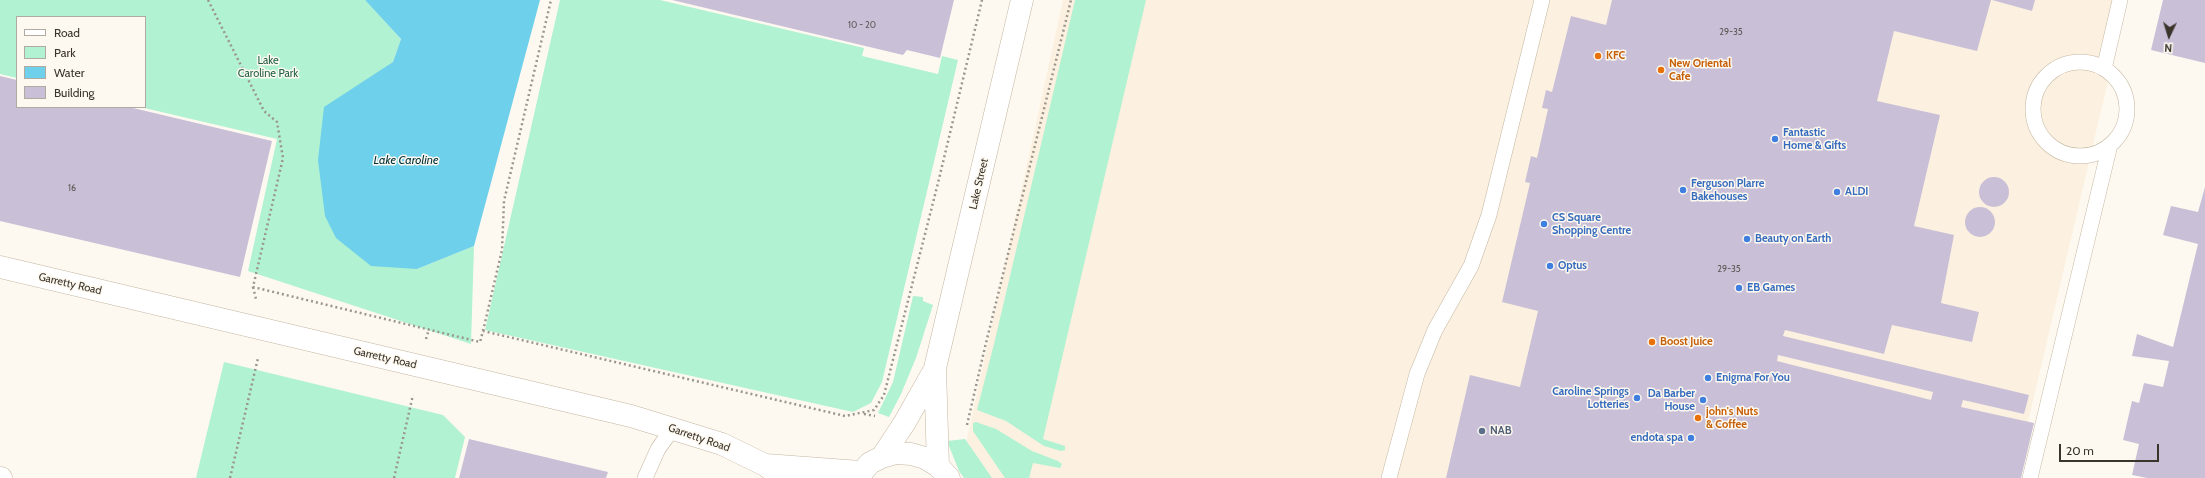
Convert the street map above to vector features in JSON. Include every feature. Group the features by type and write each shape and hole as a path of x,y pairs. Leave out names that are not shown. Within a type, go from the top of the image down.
{"street":[{"name":"Lake Street","path":"943,472 937,427 935,368 1022,0"},
{"name":"Garretty Road","path":"0,267 419,366 673,428 722,444 764,465 783,478"},
{"name":"Lake Street","path":"882,457 905,422 935,368"},
{"path":"859,475 870,463 882,457 896,454 911,454 925,458 943,472"},
{"name":"Garretty Road","path":"764,465 859,475"}],"lane":[{"path":"1389,478 1417,374 1435,330 1471,266 1489,216 1542,0"},
{"path":"2104,69 2120,0"},
{"path":"2074,62 2090,63 2104,69 2116,79 2124,92 2127,108 2126,123 2119,136 2110,145 2094,154 2078,157 2062,153 2049,145 2039,133 2034,119 2033,103 2037,88 2047,76 2059,67 2074,62"},
{"path":"2030,478 2110,145"},
{"path":"645,478 658,449 673,428"}],"path":[{"path":"208,0 264,111 277,122 283,158 253,287 264,330 230,478"},
{"path":"253,287 480,342 502,250 504,201 551,0"},
{"path":"483,331 819,411 845,416 862,414 874,410 884,395 982,0"},
{"path":"937,427 966,433 984,347 1071,0"},
{"path":"394,478 419,366 429,329"},
{"path":"862,414 905,422"}],"shaded area":[{"name":"CS Square Shopping Centre","path":"1063,0 2127,0 2015,478 973,478 965,448"}],"green space":[{"name":"Lake Caroline Park","path":"0,0 365,0 401,39 393,62 373,76 417,269 474,246 471,344 248,271 277,139 144,108 146,108 146,16 16,16 16,78 0,74"},
{"path":"560,0 660,0 864,48 862,56 938,74 942,56 958,60 882,382 871,403 853,412 485,330"},
{"path":"1075,0 1146,0 1043,439 1065,446 1065,450 1061,451 1044,446 1006,421 977,410"},
{"path":"913,296 923,297 923,301 933,305 916,358 901,394 889,417 878,413 893,382"},
{"path":"224,362 443,415 465,437 455,478 196,478"},
{"path":"976,422 996,429 1032,451 1058,461 1062,464 1060,468 1033,463 1029,478 1005,478 973,431 973,423"},
{"path":"965,439 992,478 964,478 959,471 947,441"}],"water":[{"name":"Lake Caroline","path":"365,0 540,0 474,246 417,269 371,266 336,238 325,216 318,160 324,107 393,62 401,39"}],"building":[{"path":"672,0 954,0 940,58 907,50 903,55"},
{"name":"CS Square Shopping Centre","path":"1612,0 1991,0 1977,51 1894,31 1877,101 1940,115 1914,226 1954,235 1941,303 1979,312 1972,342 1892,325 1884,354 1785,330 1783,336 2029,395 2024,414 1963,400 1961,407 2034,423 2021,478 1446,478 1470,375 1520,387 1538,311 1502,302 1530,183 1525,182 1531,156 1537,158 1548,109 1542,108 1546,90 1552,92 1571,16 1606,25","holes":["1778,355 1933,392 1931,400 1777,361"]},
{"path":"1992,0 2035,0 2032,11"},
{"path":"2163,0 2205,0 2205,63 2151,50"},
{"path":"0,76 16,80 16,108 133,108 272,141 240,277 0,221"},
{"path":"1994,177 2000,178 2008,186 2008,198 2000,206 1994,207 1988,206 1980,198 1979,192 1980,186 1988,178"},
{"path":"2205,187 2205,478 2147,478 2132,475 2139,444 2123,440 2132,401 2139,403 2144,383 2163,387 2169,361 2132,356 2137,334 2173,347 2198,244 2163,235 2171,206 2198,212"},
{"path":"1980,207 1986,208 1994,216 1994,228 1986,236 1980,237 1974,236 1966,228 1965,222 1966,216 1974,208"},
{"path":"469,439 608,472 606,478 459,478"}],"place":[{"name":"KFC","path":"1598,56"},
{"name":"New Oriental Cafe","path":"1661,70"},
{"name":"Fantastic Home & Gifts","path":"1775,139"},
{"name":"Ferguson Plarre Bakehouses","path":"1683,190"},
{"name":"ALDI","path":"1837,192"},
{"name":"CS Square Shopping Centre","path":"1544,224"},
{"name":"Beauty on Earth","path":"1747,239"},
{"name":"Optus","path":"1550,266"},
{"name":"EB Games","path":"1739,288"},
{"name":"Boost Juice","path":"1652,342"},
{"name":"Enigma For You","path":"1708,378"},
{"name":"Caroline Springs Lotteries","path":"1637,398"},
{"name":"Da Barber House","path":"1703,400"},
{"name":"john's Nuts & Coffee","path":"1698,418"},
{"name":"NAB","path":"1482,431"},
{"name":"endota spa","path":"1691,438"}]}
